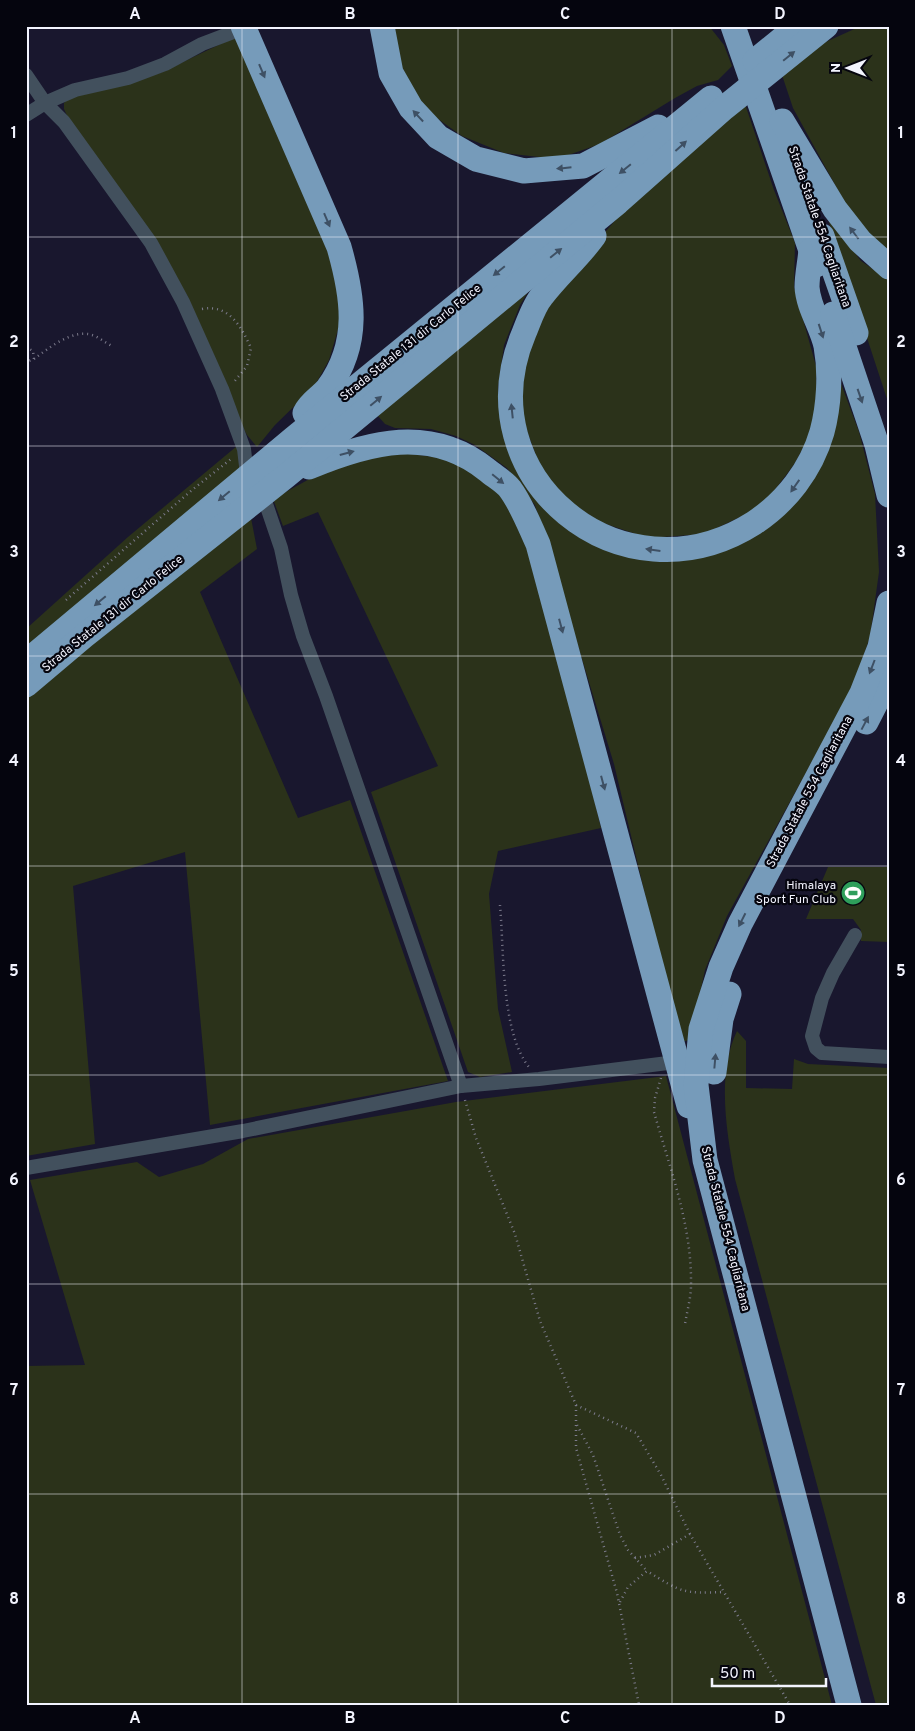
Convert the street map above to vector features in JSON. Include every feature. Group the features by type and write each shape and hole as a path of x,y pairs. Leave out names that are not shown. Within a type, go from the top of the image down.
{"highway":[{"path":"382,26 391,73 411,108 438,136 476,160 524,172 583,166 642,136 720,101"},
{"name":"Strada Statale 554 Cagliaritana","path":"733,26 877,445 889,495"},
{"name":"Strada Statale 554 Cagliaritana","path":"750,26 889,427"},
{"path":"243,27 339,248 349,282 352,304 350,338 342,361 328,388 308,407 294,438"},
{"name":"Strada Statale 131 dir Carlo Felice","path":"26,662 294,438 720,101 819,28"},
{"path":"720,101 618,202 586,247 540,297 523,334 514,361 510,396 512,419 520,448 534,478 549,498 578,523 605,538 633,547 662,551 693,548 720,542 764,516 789,495 801,477 822,432 828,394 826,347 807,288 811,250"},
{"path":"782,121 835,209 860,241 889,267"},
{"name":"Strada Statale 131 dir Carlo Felice","path":"26,686 84,636 286,476 618,202"},
{"path":"286,476 338,455 389,442 434,444 473,459 510,489 538,544 672,1063 705,1160"},
{"name":"Strada Statale 554 Cagliaritana","path":"848,1705 705,1160 696,1086 701,1028 721,967 740,924 862,693 880,647 889,603"},
{"name":"Strada Statale 554 Cagliaritana","path":"863,1705 725,1179 714,1108 714,1061 721,1020 739,963 887,679"}],"street":[{"path":"26,115 45,103 75,90 128,78 165,64 202,44 243,27"},
{"path":"26,75 45,103 64,122 151,243 187,311 222,389 244,449 246,466"},
{"path":"265,502 281,548 291,595 303,636 326,696 461,1086"},
{"path":"855,935 833,973 822,998 812,1036 816,1048 822,1053 889,1057"},
{"path":"26,1168 243,1132 461,1086 672,1063"}],"path":[{"path":"187,311 210,307 228,311 252,348 247,366 236,380 222,389"},
{"path":"26,362 34,359 56,343 73,336 93,335 112,346"},
{"path":"26,347 33,351 34,359"},
{"path":"62,604 192,490 244,449"},
{"path":"500,905 510,1027 522,1058 539,1079"},
{"path":"672,1063 660,1081 654,1112 688,1234 691,1286 685,1324"},
{"path":"461,1086 476,1138 515,1234 540,1321 576,1405 576,1448 619,1603 639,1705"},
{"path":"576,1405 636,1433 661,1475 690,1534 790,1705"},
{"path":"576,1424 593,1455 620,1535 635,1558 647,1571 676,1589 691,1593 723,1592"},
{"path":"635,1558 654,1555 690,1534"},
{"path":"619,1603 628,1587 647,1571"}],"green space":[{"path":"390,26 709,26 724,45 732,66 718,80 697,86 600,144 557,159 504,153 462,136 431,114 413,91 397,60"},
{"path":"861,26 889,26 889,252 857,225 793,108 782,75 808,50"},
{"path":"231,39 236,39 331,254 342,316 329,360 314,387 275,425 257,447 247,435 236,414 187,295 70,122 64,109 64,103 70,97 160,73"},
{"path":"745,104 774,190 795,243 794,287 816,366 817,395 811,433 795,463 774,491 755,510 704,534 648,538 600,522 567,500 542,472 515,398 535,325 595,244 629,204"},
{"path":"827,216 861,261 889,280 889,405"},
{"path":"538,276 520,305 504,345 498,388 500,420 512,455 570,527 618,554 641,560 657,560 791,501 836,370 859,432 875,494 879,572 870,637 852,689 727,916 705,970 690,1040 680,1042 614,764 535,505 507,468 475,445 456,436 431,429 395,428 385,424 377,415"},
{"path":"237,446 243,470 26,651 26,629 128,537"},
{"path":"376,449 470,462 519,515 570,697 601,828 498,851 489,894 498,1009 512,1072 480,1077 468,1072 371,792 438,766 318,512 283,526 273,499 324,471"},
{"path":"251,518 257,549 200,592 298,818 350,800 448,1081 210,1125 185,852 73,886 95,1144 26,1156 26,699 82,651"},
{"name":"Himalaya Sport Fun Club","path":"828,867 889,867 889,942 861,941 861,930 853,919 806,919"},
{"path":"737,1031 746,1041 746,1088 792,1089 794,1059 808,1064 889,1068 889,1705 876,1705 735,1179 729,1143 725,1085 731,1048"},
{"path":"666,1076 832,1705 26,1705 26,1366 85,1365 30,1180 137,1162 159,1177 203,1164 248,1139 456,1102"}],"place":[{"name":"Himalaya Sport Fun Club","path":"853,893"}]}
